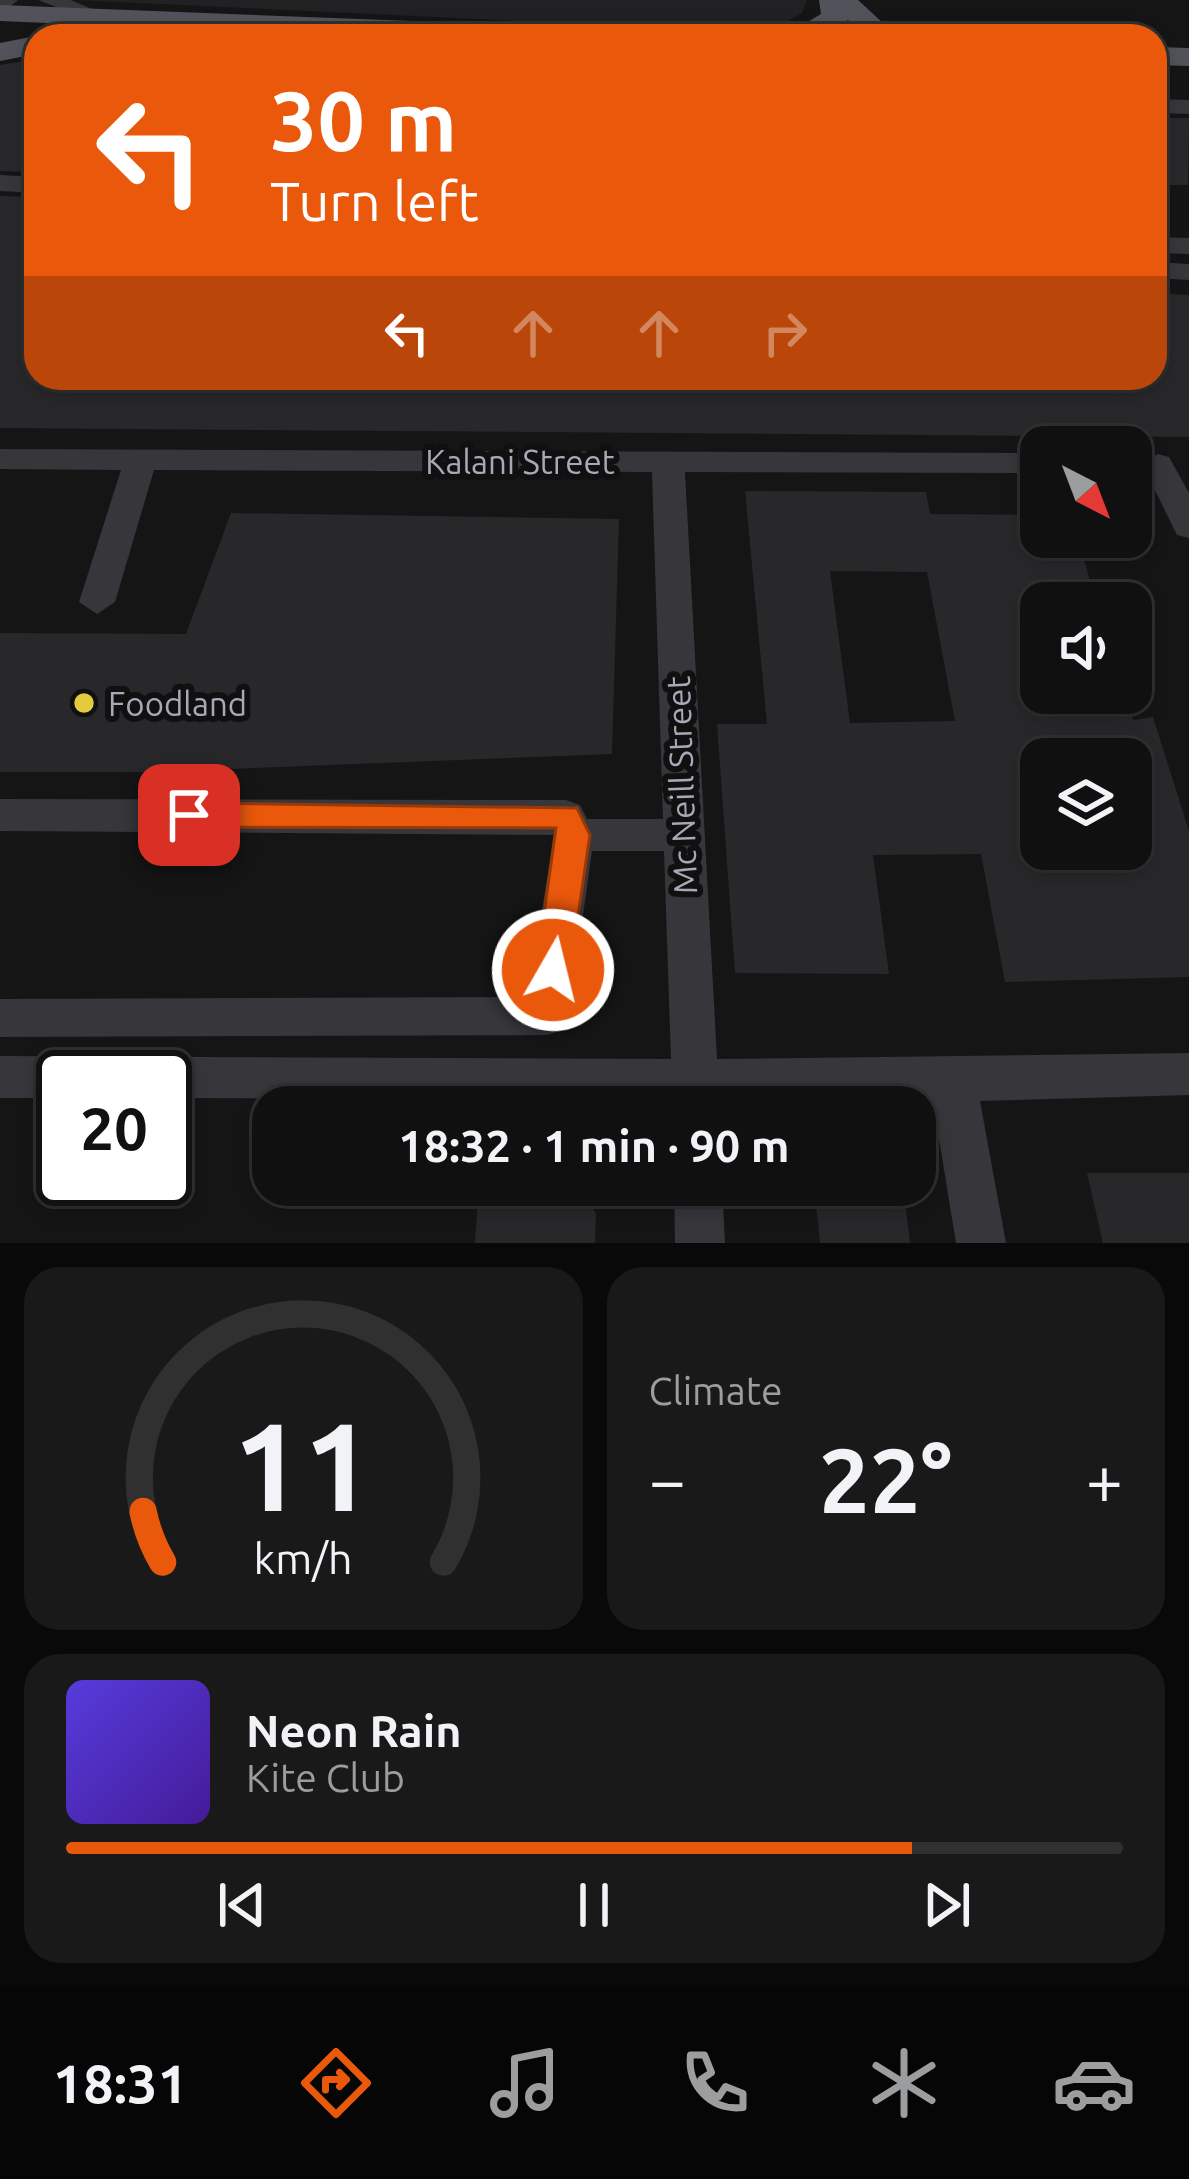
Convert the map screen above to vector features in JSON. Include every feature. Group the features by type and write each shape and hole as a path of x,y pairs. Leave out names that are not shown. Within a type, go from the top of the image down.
{"main road":[{"path":"823,24 835,18 837,0"},
{"path":"837,0 868,24"},
{"path":"0,11 284,24"}],"street":[{"path":"0,11 7,0"},
{"path":"49,0 97,16"},
{"name":"Kalani Street","path":"0,459 1020,464"},
{"path":"97,602 141,459"},
{"name":"Mc Neill Street","path":"668,462 695,1086"},
{"path":"1159,464 1189,526"},
{"path":"0,815 566,816 574,835 547,1016 0,1018"},
{"path":"574,835 683,835"},
{"path":"836,1086 1189,1074"},
{"path":"0,1076 434,1086"},
{"path":"953,1081 981,1243"},
{"path":"699,1206 700,1243"}],"shaded area":[{"path":"73,0 807,0 802,13 783,24 584,24"}],"building":[{"path":"24,61 24,172 0,171 0,65"},
{"path":"1167,118 1189,118 1188,185 1167,185"},
{"path":"0,196 24,197 24,390 1167,390 1167,294 1189,295 1189,437 1152,437 1152,426 1020,426 1020,436 0,428"},
{"path":"745,491 926,492 930,514 1020,515 1020,558 1083,558 1091,582 1020,582 1020,714 1153,717 1189,831 1189,977 1005,982 981,854 873,855 889,974 735,973 717,724 767,724","holes":["830,571 927,572 955,721 850,723"]},
{"path":"231,513 619,519 612,754 151,772 0,772 0,633 186,634"},
{"path":"1087,1173 1189,1173 1189,1243 1103,1243"},
{"path":"478,1206 590,1206 596,1213 595,1243 475,1243"},
{"path":"816,1206 906,1206 910,1243 820,1243"}],"place":[{"name":"Foodland","path":"84,703"}],"route":[{"path":"189,815 566,816 574,835 553,970"}]}
